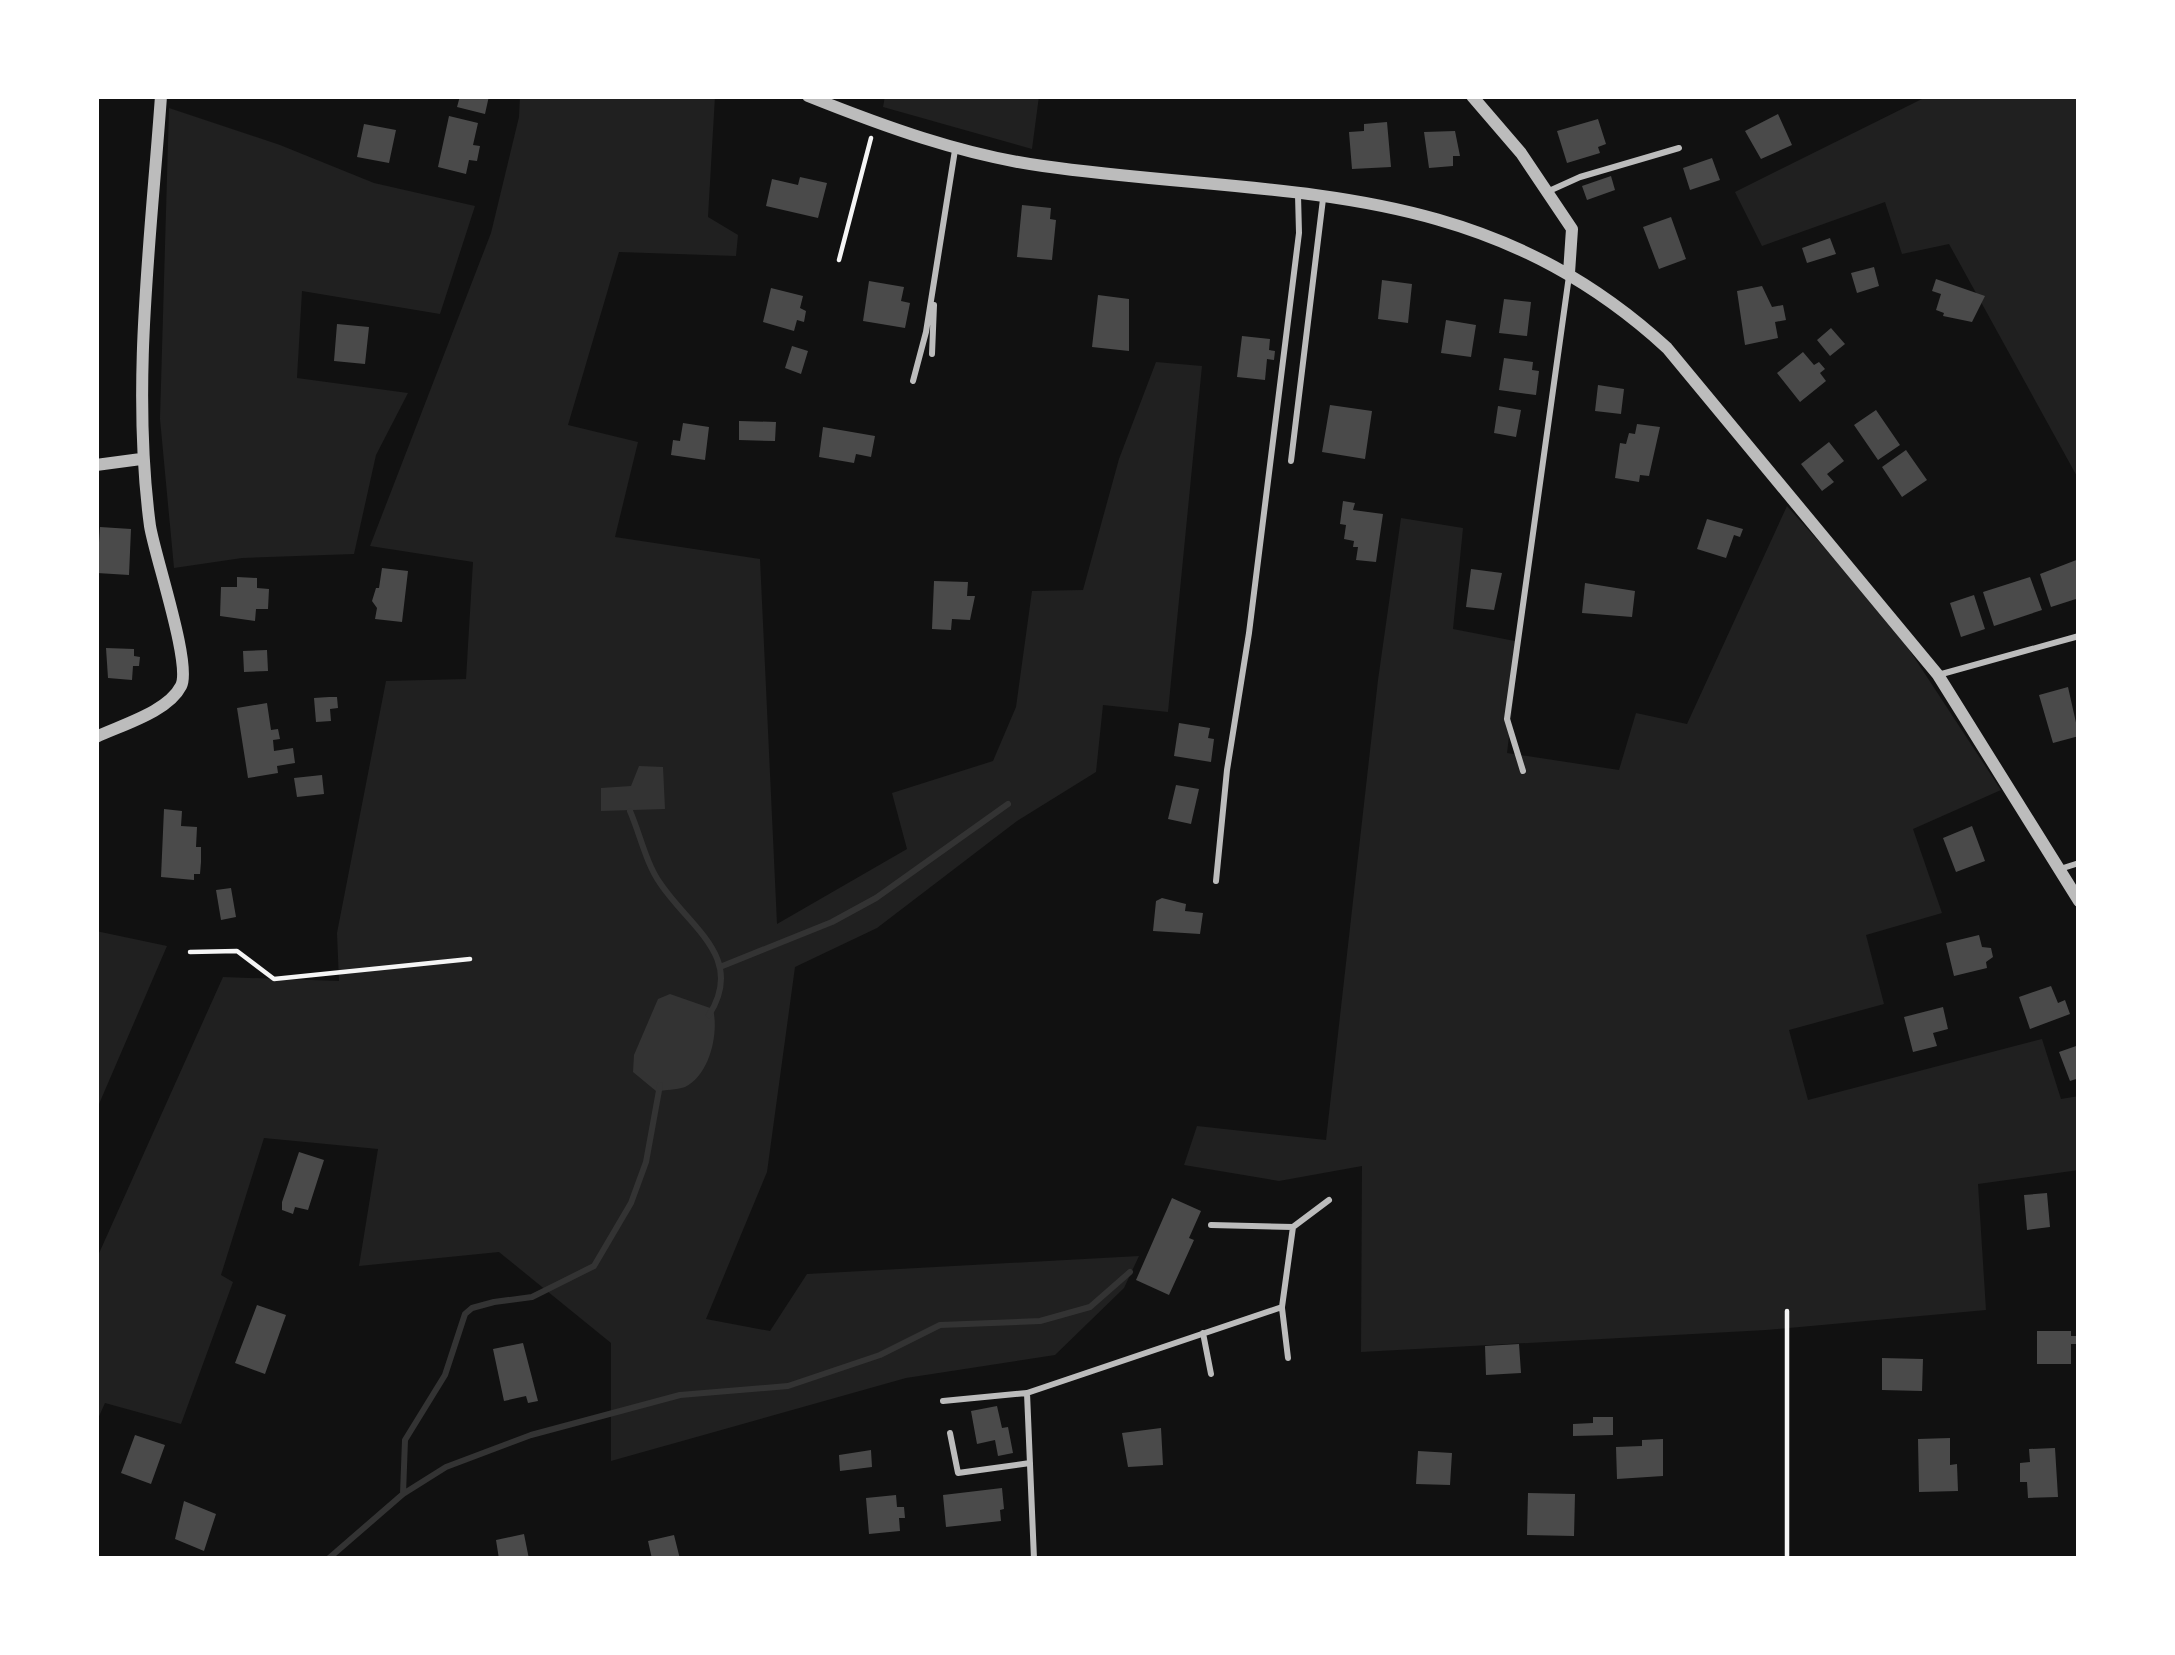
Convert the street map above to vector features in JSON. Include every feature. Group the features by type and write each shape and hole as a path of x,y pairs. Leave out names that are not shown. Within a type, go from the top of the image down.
{"street":[{"path":"96,737 169,701 183,683 184,662 153,542 141,459 161,96"},
{"path":"808,96 956,147 1041,166 1369,201 1460,225 1569,273 1667,348 1938,675 2079,901"},
{"path":"1472,96 1549,191 1572,229 1569,273"},
{"path":"96,465 141,459"}],"lane":[{"path":"913,381 956,147"},
{"path":"1549,191 1678,148"},
{"path":"1216,881 1299,233 1298,192"},
{"path":"1292,461 1324,195"},
{"path":"1523,771 1507,719 1569,273"},
{"path":"932,354 935,278"},
{"path":"1938,675 2079,636"},
{"path":"2060,869 2079,863"},
{"path":"1211,1226 1292,1227 1329,1200"},
{"path":"1288,1358 1282,1306 1292,1227"},
{"path":"943,1401 1028,1393 1282,1306"},
{"path":"1203,1333 1211,1374"},
{"path":"1028,1393 1034,1559"},
{"path":"950,1433 958,1473 1030,1463"}],"path":[{"path":"839,260 875,122"},
{"path":"190,952 237,951 274,979 470,958"},
{"path":"1787,1311 1787,1559"}],"shaded area":[{"path":"520,96 715,96 708,217 738,235 736,256 619,252 568,425 638,442 615,537 760,559 777,924 907,849 892,793 993,761 1016,707 1032,591 1083,590 1119,459 1156,362 1202,366 1168,712 1103,705 1096,772 1017,821 877,928 795,967 767,1172 706,1319 770,1331 807,1274 1139,1256 1124,1288 1055,1355 906,1378 611,1461 611,1343 499,1252 359,1266 378,1149 264,1138 221,1275 233,1282 181,1424 105,1403 96,1423 96,1260 223,977 339,981 337,933 386,681 466,679 473,562 370,546 491,233"},
{"path":"885,96 1039,96 1032,149 883,107"},
{"path":"1928,96 2079,96 2079,480 1949,244 1902,254 1885,202 1762,246 1735,192"},
{"path":"169,108 374,183 475,206 440,314 302,291 297,378 408,393 376,455 354,554 242,558 174,568 160,419"},
{"path":"1787,506 1891,622 2001,790 1913,829 1942,913 1866,935 1884,1004 1789,1030 1808,1100 2042,1039 2061,1099 2079,1096 2079,1170 1978,1184 1986,1310 1766,1330 1361,1352 1362,1166 1279,1181 1184,1165 1197,1126 1326,1140 1401,518 1463,528 1453,629 1520,642 1507,753 1619,770 1636,713 1687,724"},
{"path":"639,766 663,767 665,809 601,811 601,788 631,786"},
{"path":"96,931 167,946 96,1111"},
{"path":"670,994 713,1009 715,1030 706,1063 694,1081 682,1088 656,1091 633,1072 634,1055 658,999"}],"building":[{"path":"460,96 489,96 485,114 457,107"},
{"path":"1778,114 1792,145 1761,159 1745,131"},
{"path":"449,116 478,123 473,145 480,146 477,161 469,160 466,174 438,167"},
{"path":"1598,119 1606,144 1598,147 1600,153 1567,163 1557,131"},
{"path":"1387,122 1391,167 1352,169 1349,132 1364,131 1364,124"},
{"path":"364,124 396,130 389,163 357,157"},
{"path":"1455,131 1460,156 1453,156 1453,166 1429,168 1424,132"},
{"path":"1712,158 1720,180 1690,190 1683,168"},
{"path":"1611,176 1615,190 1587,200 1582,186"},
{"path":"800,177 827,183 818,218 766,206 772,179 798,185"},
{"path":"1022,205 1051,208 1050,219 1056,220 1052,260 1017,257"},
{"path":"1671,217 1686,259 1659,269 1643,227"},
{"path":"1830,238 1836,254 1807,263 1802,248"},
{"path":"1874,267 1879,286 1857,293 1851,273"},
{"path":"1936,279 1985,296 1972,322 1936,310 1941,294 1932,291"},
{"path":"1382,280 1412,284 1408,323 1378,319"},
{"path":"869,281 904,287 901,301 910,303 905,328 863,321"},
{"path":"1762,286 1772,307 1783,305 1786,320 1775,322 1778,338 1745,345 1737,291"},
{"path":"771,288 803,296 804,322 797,320 794,331 763,322"},
{"path":"1098,295 1129,299 1129,351 1092,347"},
{"path":"1504,299 1531,302 1527,336 1499,333"},
{"path":"1446,320 1476,325 1471,357 1441,353"},
{"path":"337,324 369,327 365,364 334,361"},
{"path":"1831,328 1845,344 1830,356 1817,340"},
{"path":"1242,336 1270,339 1274,360 1267,359 1265,380 1237,377"},
{"path":"792,346 808,351 801,374 785,368"},
{"path":"1803,352 1825,369 1820,373 1826,381 1800,402 1777,373"},
{"path":"1504,358 1533,362 1532,370 1539,371 1536,395 1499,390"},
{"path":"1598,385 1624,389 1621,414 1595,411"},
{"path":"1330,405 1372,411 1365,459 1322,452"},
{"path":"1498,406 1521,410 1516,437 1494,433"},
{"path":"1876,410 1900,445 1878,460 1854,425"},
{"path":"739,421 776,422 775,441 739,440"},
{"path":"683,423 709,427 705,460 671,455"},
{"path":"1637,424 1660,427 1649,476 1640,475 1639,482 1615,478 1620,443 1626,444 1629,433 1635,434"},
{"path":"823,427 875,436 871,457 856,454 854,463 819,457"},
{"path":"1829,442 1844,461 1827,474 1834,482 1822,491 1801,464"},
{"path":"1906,450 1927,480 1902,497 1882,467"},
{"path":"1343,501 1355,503 1353,510 1383,514 1376,562 1356,560 1358,547 1344,539 1346,525 1340,524"},
{"path":"1707,519 1743,529 1740,537 1734,535 1726,558 1697,549"},
{"path":"100,527 131,529 129,575 97,573"},
{"path":"2079,559 2079,598 2051,607 2040,574"},
{"path":"382,568 408,571 402,622 375,619 377,608 372,601"},
{"path":"1471,569 1502,573 1494,610 1466,607"},
{"path":"237,577 257,578 257,588 269,589 268,609 256,609 255,621 220,616 221,587 237,587"},
{"path":"2030,577 2042,610 1994,626 1983,592"},
{"path":"934,581 968,582 967,596 975,596 970,620 952,619 951,630 932,629"},
{"path":"1585,583 1635,591 1632,617 1582,613"},
{"path":"1974,595 1985,629 1961,637 1950,603"},
{"path":"106,648 134,649 134,656 140,657 139,666 133,666 132,680 108,678"},
{"path":"267,650 268,671 244,672 243,651"},
{"path":"2068,687 2079,736 2053,743 2039,695"},
{"path":"337,697 338,708 330,709 331,721 316,722 314,698"},
{"path":"267,703 271,730 278,729 280,739 273,740 274,751 293,748 295,763 277,766 278,773 248,778 237,708"},
{"path":"1179,723 1210,728 1208,738 1214,739 1211,762 1174,756"},
{"path":"322,775 324,794 297,797 294,778"},
{"path":"1176,785 1199,789 1191,824 1168,819"},
{"path":"164,809 182,811 181,826 197,827 201,862 194,880 161,877"},
{"path":"1972,826 1985,861 1956,872 1943,838"},
{"path":"231,888 236,917 221,920 216,890"},
{"path":"1156,901 1186,904 1185,911 1203,913 1200,934 1153,931"},
{"path":"1979,935 1982,947 1991,948 1993,957 1986,962 1987,968 1954,976 1946,943"},
{"path":"2051,986 2058,1003 2065,1000 2070,1014 2030,1029 2019,997"},
{"path":"1943,1007 1948,1029 1933,1033 1937,1046 1913,1052 1904,1017"},
{"path":"2079,1045 2079,1078 2070,1081 2059,1052"},
{"path":"299,1152 324,1160 308,1210 295,1207 293,1214 282,1210 282,1202"},
{"path":"2047,1193 2050,1227 2027,1230 2024,1195"},
{"path":"1172,1198 1201,1211 1189,1238 1194,1240 1169,1295 1136,1280"},
{"path":"257,1305 286,1315 265,1374 235,1363"},
{"path":"2037,1331 2071,1331 2076,1344 2071,1344 2071,1364 2037,1364"},
{"path":"523,1343 538,1401 528,1403 526,1396 504,1401 493,1349"},
{"path":"1519,1344 1521,1373 1486,1375 1485,1346"},
{"path":"1882,1358 1923,1359 1922,1391 1882,1390"},
{"path":"997,1406 1002,1428 1008,1427 1013,1453 998,1456 995,1440 977,1444 971,1411"},
{"path":"1593,1417 1613,1417 1613,1435 1573,1436 1573,1424 1593,1423"},
{"path":"1161,1428 1163,1465 1128,1467 1122,1433"},
{"path":"135,1435 165,1445 151,1484 121,1473"},
{"path":"1950,1438 1950,1465 1957,1464 1958,1491 1919,1492 1918,1439"},
{"path":"1663,1439 1663,1476 1617,1479 1616,1447"},
{"path":"2055,1448 2058,1497 2028,1498 2027,1482 2020,1482 2020,1463 2030,1462 2029,1449"},
{"path":"871,1450 872,1467 840,1471 839,1455"},
{"path":"1418,1451 1452,1453 1450,1485 1416,1484"},
{"path":"1002,1488 1001,1521 946,1527 943,1495"},
{"path":"1528,1493 1575,1494 1574,1536 1527,1535"},
{"path":"896,1495 897,1507 904,1507 900,1531 869,1534 866,1498"},
{"path":"184,1501 216,1514 204,1551 175,1539"},
{"path":"524,1534 529,1559 499,1559 496,1540"},
{"path":"674,1535 680,1559 652,1559 648,1541"}],"waterway":[{"path":"720,967 832,922 876,898 1008,804"},
{"path":"630,811 655,875 717,959 719,994 709,1015"},
{"path":"403,1494 405,1440 445,1375 465,1314 494,1302 532,1297 594,1266 631,1203 646,1162 660,1085"},
{"path":"328,1559 403,1494 446,1467 531,1435 680,1395 788,1386 880,1355 940,1325 1040,1321 1090,1307 1130,1272"}]}
